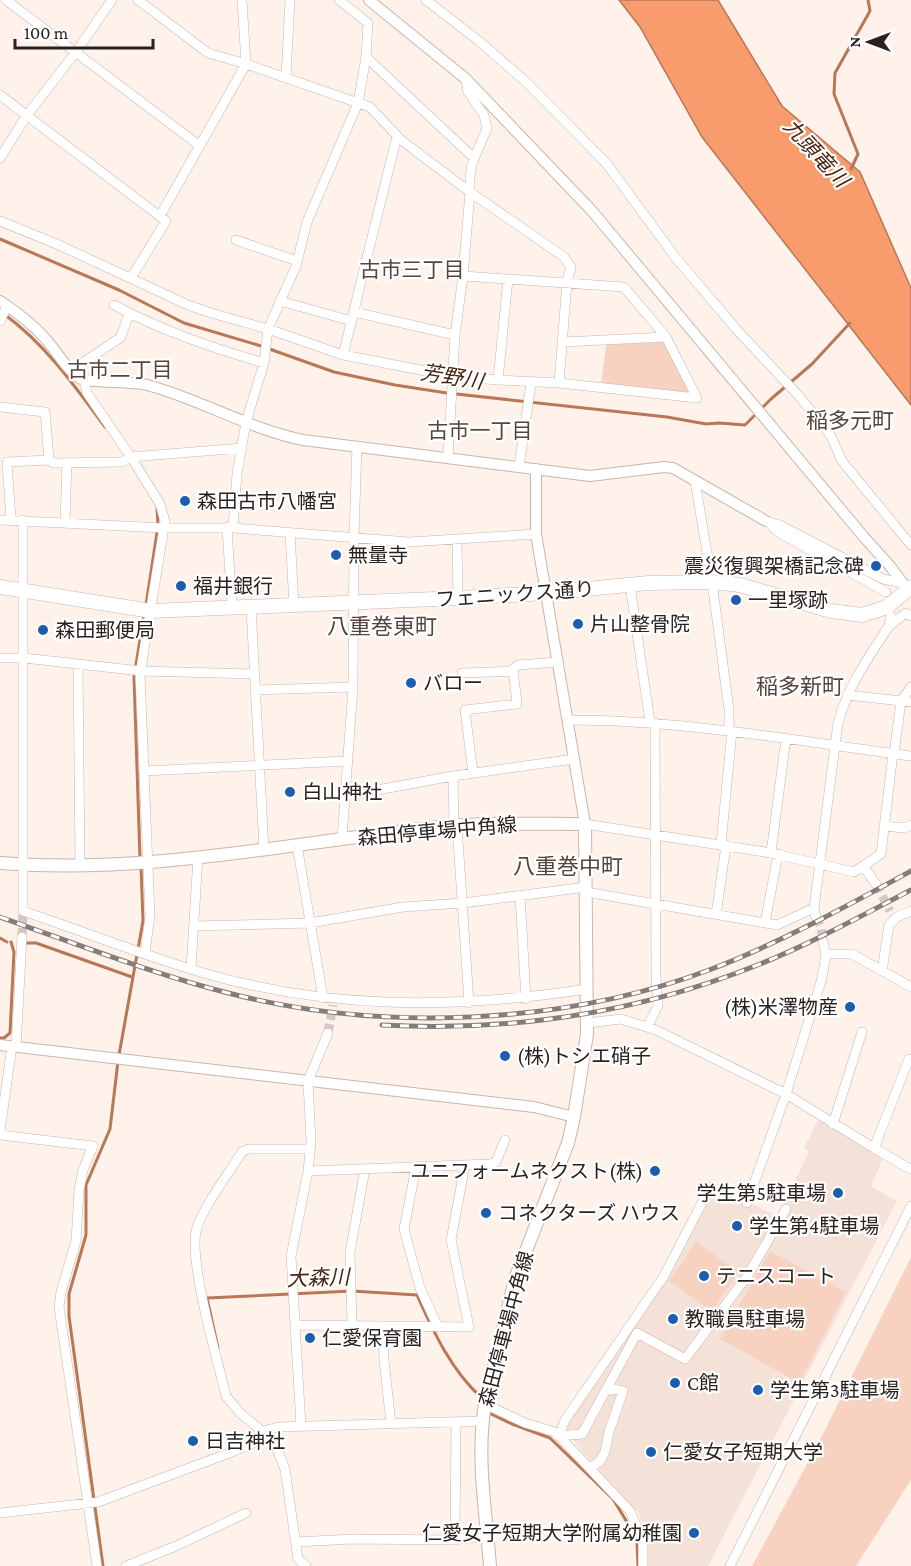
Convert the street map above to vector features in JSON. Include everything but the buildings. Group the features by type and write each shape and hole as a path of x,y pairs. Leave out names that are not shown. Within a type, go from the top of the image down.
{"main road":[{"name":"フェニックス通り","path":"0,587 152,611 458,598 679,581 712,582 740,585 831,611 857,615 887,608 907,587"},
{"name":"森田停車場中角線","path":"0,864 142,864 455,826 585,824 587,1023 574,1117 568,1143 515,1280 485,1404 481,1448 490,1566"}],"street":[{"path":"6,0 200,146"},
{"path":"0,158 27,115 76,52 112,0"},
{"path":"138,0 208,53 370,106 397,136 470,192 564,257 571,267 567,282 559,383"},
{"path":"160,216 246,64 242,0"},
{"path":"286,77 290,0"},
{"path":"231,609 230,528 237,474 246,422 264,363 268,329 297,261 307,222 358,103 366,57 368,23 339,0"},
{"path":"369,0 466,80 592,211 907,587"},
{"path":"426,0 479,41 525,81 573,127 606,163 676,258 729,321 783,377 831,436 842,461 911,545"},
{"path":"366,57 474,158"},
{"path":"448,457 455,335 463,276 470,177 474,158 488,128 484,115 468,92 466,80"},
{"path":"0,95 166,221 131,278"},
{"path":"343,356 397,136"},
{"path":"0,221 59,244 203,310 268,329 343,356 452,376 531,383 559,383 697,398 666,337 624,287 463,276"},
{"path":"236,240 297,261"},
{"path":"498,380 508,279"},
{"path":"280,301 455,335"},
{"path":"0,321 3,303"},
{"path":"3,303 43,336 71,371 84,380 135,382 279,435 303,440 590,476 664,467 673,468 766,521 778,532 886,592"},
{"path":"114,306 159,328 264,363"},
{"path":"71,371 122,338 129,314"},
{"path":"562,342 666,337"},
{"path":"84,380 87,393 131,457 160,504 164,515 152,611 141,671 144,771 142,864 150,916 145,953"},
{"path":"519,467 531,383"},
{"path":"0,407 45,412 50,460"},
{"path":"342,839 353,687 357,446"},
{"path":"11,520 7,462 50,460 53,463 122,462 131,457 242,448"},
{"path":"65,523 67,463"},
{"path":"536,469 536,534 585,824 774,853 854,872 881,854 894,753 911,687"},
{"path":"695,481 712,582 730,730 724,845 716,915"},
{"path":"0,519 164,528 230,528 409,542 536,534"},
{"path":"23,520 23,911 192,969 333,1002 470,1003 526,999 587,989"},
{"path":"766,521 780,525 883,579 907,587"},
{"path":"290,533 294,606"},
{"path":"457,539 458,598"},
{"path":"630,585 652,722 658,1006 646,1027"},
{"path":"251,608 264,849"},
{"path":"889,626 906,613 911,616"},
{"path":"194,926 310,923 403,908 586,889 777,925 815,913 838,723 847,695 889,626 891,616"},
{"path":"0,658 24,658 141,671 254,674"},
{"path":"473,773 465,710 517,704 514,671 518,665 558,662"},
{"path":"78,664 80,865"},
{"path":"462,673 514,671"},
{"path":"255,690 353,687"},
{"path":"847,695 906,701"},
{"path":"568,720 652,722 730,730 911,756"},
{"path":"765,923 786,738"},
{"path":"345,796 453,776 574,759"},
{"path":"144,771 347,761"},
{"path":"453,776 470,1003"},
{"path":"884,826 904,828 911,825"},
{"path":"297,845 323,998"},
{"path":"192,969 198,857"},
{"path":"863,866 876,884"},
{"path":"520,896 526,999"},
{"path":"882,971 892,916 897,917 911,911"},
{"path":"22,937 14,1047 0,1133 93,1146 83,1170 79,1190 76,1241 61,1292 59,1307 92,1503 97,1566"},
{"path":"747,1203 786,1094 822,978 826,954 823,941"},
{"path":"826,954 852,954 911,987"},
{"path":"587,1023 621,1019 656,1030 786,1094 910,1169"},
{"path":"833,1124 862,1032"},
{"path":"301,1426 291,1256 308,1171 310,1149 308,1081 328,1033"},
{"path":"0,1045 534,1107 574,1117"},
{"path":"874,1148 909,1059"},
{"path":"308,1171 490,1164 496,1162 505,1140"},
{"path":"302,1565 298,1559 285,1469 266,1434 240,1413 226,1396 197,1266 196,1231 202,1216 242,1152 248,1149 310,1149"},
{"path":"295,1325 468,1327 451,1240 465,1165"},
{"path":"416,1167 405,1229 420,1288 434,1327"},
{"path":"352,1326 350,1252 365,1169"},
{"path":"559,1436 565,1420 664,1276 710,1187"},
{"path":"730,1566 911,1206"},
{"path":"559,1436 582,1434 637,1333 685,1359 748,1275 786,1209"},
{"path":"383,1326 391,1424"},
{"path":"590,1468 600,1461 605,1452 622,1391 607,1388"},
{"path":"485,1404 508,1416 555,1432 559,1436 630,1511 643,1542 643,1566"},
{"path":"0,1513 92,1503 266,1434 278,1427 482,1421"},
{"path":"455,1540 456,1422"},
{"path":"126,1566 176,1546 246,1513"},
{"path":"296,1542 352,1539 455,1540 488,1536"}],"shaded area":[{"path":"666,337 694,398 601,384 607,340"},
{"path":"819,1118 884,1156 871,1186 897,1201 708,1566 643,1566 647,1542 639,1514 582,1451 565,1430 566,1425 666,1276 715,1188 778,1216 809,1152 804,1148"},
{"name":"テニスコート","path":"696,1242 739,1272 712,1311 669,1281"},
{"path":"770,1251 846,1292 799,1383 720,1339"},
{"path":"911,1257 911,1480 856,1566 752,1566 819,1442"}],"water":[{"name":"九頭竜川","path":"619,0 718,0 782,106 860,172 911,288 911,405 702,137 640,27"}],"waterway":[{"name":"九頭竜川","path":"851,169 858,154 834,94 835,73 870,11 868,0"},
{"name":"芳野川","path":"0,239 119,290 184,323 261,346 334,372 447,393 667,417 706,424 745,425 812,364 850,323"},
{"path":"4,314 46,352 105,427"},
{"path":"146,605 158,526 157,508"},
{"path":"140,859 134,677 144,615"},
{"path":"119,1055 143,921 141,866"},
{"path":"0,938 7,942"},
{"path":"0,1038 10,1033 14,952 11,942"},
{"path":"27,943 36,943 132,977"},
{"path":"103,1566 69,1316 69,1294 86,1235 86,1185 110,1129 118,1061"},
{"name":"大森川","path":"218,1348 207,1298 352,1291 417,1295 452,1363 471,1388 482,1398"},
{"name":"大森川","path":"491,1414 550,1438 613,1499 633,1532 637,1543 638,1566"}],"tunnel":[{"path":"876,884 890,911"},
{"path":"22,937 23,911"},
{"path":"816,917 821,927 823,941"},
{"path":"328,1033 333,1005"}],"railway":[{"path":"0,917 144,968 232,994 290,1006 350,1014 411,1018 472,1017 534,1012 594,1002 653,988 709,970 787,936 911,871"},
{"path":"382,1025 431,1026 527,1022 622,1007 714,981 760,964 836,929 911,890"}],"place":[{"name":"森田古市八幡宮","path":"185,501"},
{"name":"無量寺","path":"336,555"},
{"name":"震災復興架橋記念碑","path":"876,566"},
{"name":"福井銀行","path":"181,586"},
{"name":"一里塚跡","path":"736,600"},
{"name":"片山整骨院","path":"578,624"},
{"name":"森田郵便局","path":"43,630"},
{"name":"バロー","path":"411,683"},
{"name":"白山神社","path":"290,792"},
{"name":"(株)米澤物産","path":"850,1007"},
{"name":"(株)トシエ硝子","path":"505,1056"},
{"name":"ユニフォームネクスト(株)","path":"655,1171"},
{"name":"学生第5駐車場","path":"838,1193"},
{"name":"コネクターズ ハウス","path":"486,1213"},
{"name":"学生第4駐車場","path":"737,1226"},
{"name":"テニスコート","path":"704,1276"},
{"name":"教職員駐車場","path":"673,1319"},
{"name":"仁愛保育園","path":"310,1338"},
{"name":"C館","path":"675,1383"},
{"name":"学生第3駐車場","path":"758,1390"},
{"name":"日吉神社","path":"193,1441"},
{"name":"仁愛女子短期大学","path":"651,1452"},
{"name":"仁愛女子短期大学附属幼稚園","path":"694,1533"}],"district":[{"name":"古市三丁目","path":"412,270"},
{"name":"古市二丁目","path":"120,370"},
{"name":"稲多元町","path":"850,420"},
{"name":"古市一丁目","path":"480,431"},
{"name":"八重巻東町","path":"382,626"},
{"name":"稲多新町","path":"800,686"},
{"name":"八重巻中町","path":"568,866"}]}
